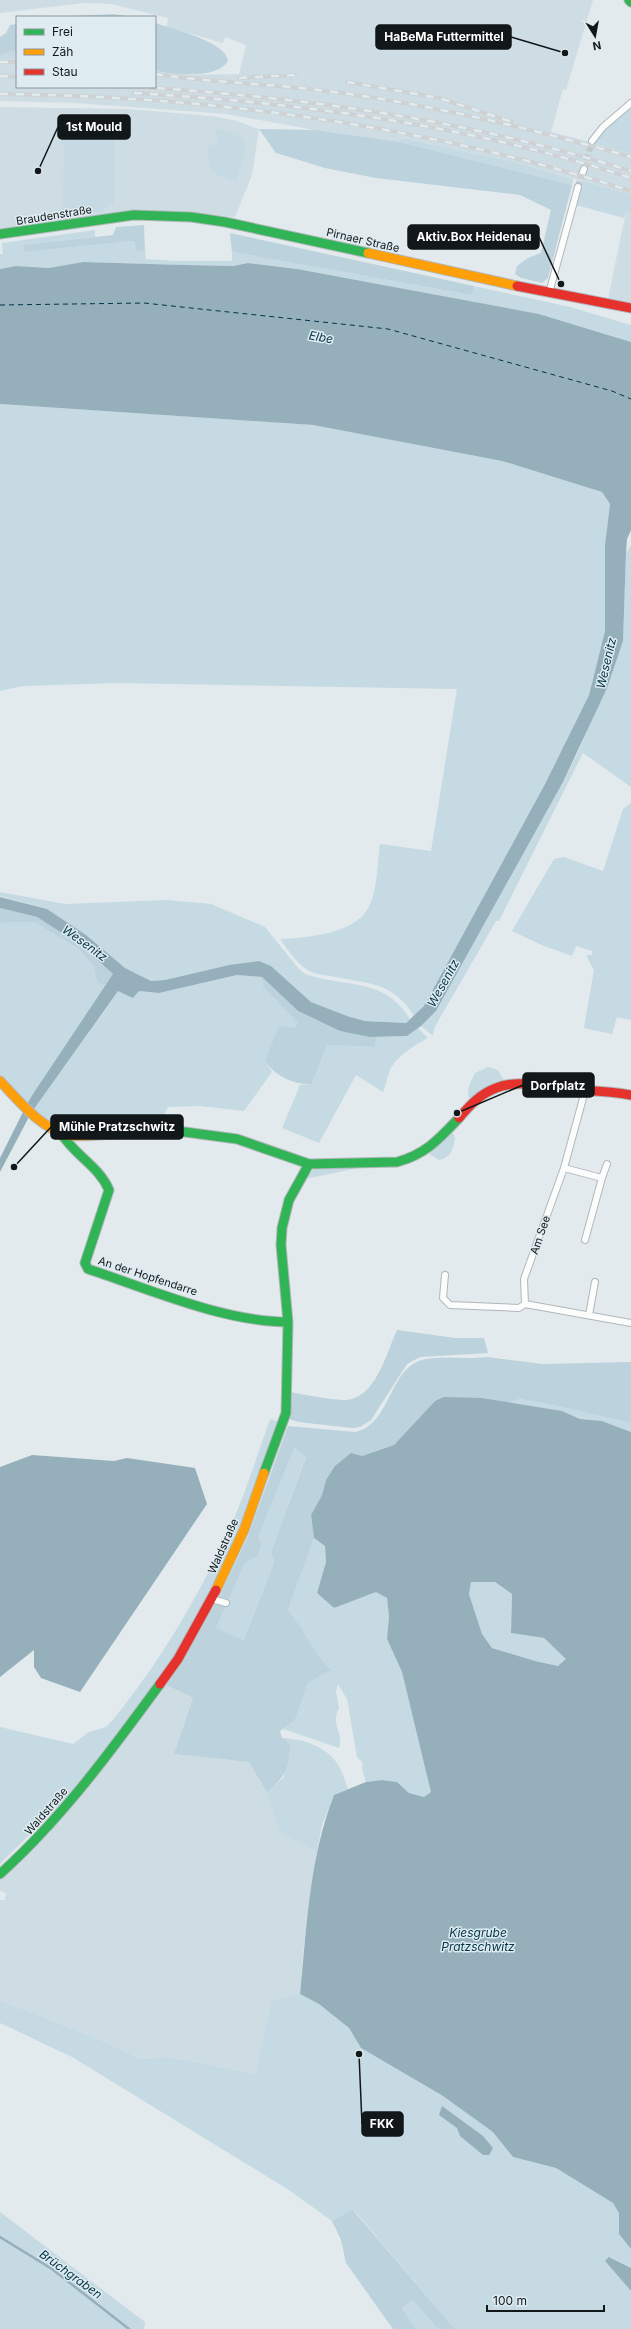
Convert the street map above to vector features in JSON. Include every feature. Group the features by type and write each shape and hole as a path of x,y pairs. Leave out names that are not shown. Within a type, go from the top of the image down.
{"street":[{"path":"592,141 603,127 631,103"},
{"path":"549,293 578,187"},
{"name":"Pirnaer Straße","path":"112,218 163,215 225,222 549,293 631,308"},
{"name":"Braudenstraße","path":"0,234 46,229 112,218"},
{"path":"0,1081 24,1106 61,1133 69,1136 170,1130 243,1141 309,1164 397,1162 408,1159 433,1146 479,1096 498,1087 519,1084 585,1091 613,1091 631,1095"},
{"name":"Am See","path":"525,1304 524,1279 564,1168 585,1091"},
{"name":"An der Hopfendarre","path":"61,1133 67,1146 106,1178 109,1190 85,1263 88,1269 210,1309 266,1322 288,1322"},
{"name":"Waldstraße","path":"0,1874 31,1846 112,1750 178,1659 212,1599 244,1530 284,1423 288,1370 288,1322 281,1245 282,1228 289,1200 309,1164"},
{"path":"585,1240 607,1164"},
{"path":"564,1168 602,1178"},
{"path":"445,1275 443,1298 450,1305 519,1308 525,1304 631,1323"},
{"path":"590,1315 595,1282"},
{"path":"212,1599 226,1603"}],"shaded area":[{"path":"0,0 593,0 566,90 563,89 551,132 594,143 631,108 631,195 519,163 401,138 400,142 315,130 226,114 75,103 0,101 0,59 16,59 16,88 156,88 156,71 190,75 239,74 246,45 225,37 223,43 167,27 168,18 111,4 84,3 0,13"},
{"path":"113,14 126,16 73,16"},
{"path":"156,23 184,32 208,42 225,54 228,61 222,67 205,73 173,73 156,71"},
{"path":"16,24 16,50 0,55 0,37 6,33 10,25"},
{"path":"16,50 16,59 0,59 0,55"},
{"path":"0,107 127,109 212,116 237,121 259,129 252,175 235,217 171,211 113,214 0,230"},
{"path":"631,108 631,153 594,143 602,132"},
{"path":"220,129 240,136 246,146 237,180 234,181 216,174 209,167 208,146 217,144 216,131"},
{"path":"259,129 315,130 400,142 572,185 548,278 542,283 521,278 515,274 517,266 528,258 541,253 551,210 520,195 376,178 325,168 276,153"},
{"path":"62,130 114,134 114,205 107,205 103,211 60,219 59,208 63,207 64,145 55,133"},
{"path":"401,138 519,163 573,179 572,185 400,142"},
{"path":"583,181 631,195 631,212 626,211 624,218 576,205"},
{"path":"626,211 631,212 631,303 608,299"},
{"path":"144,225 145,250 137,251 134,241 24,252 23,245 113,235 116,227"},
{"path":"95,230 95,237 23,245 24,252 135,241 137,250 145,250 146,259 177,261 232,261 232,252 472,295 474,286 570,307 631,325 631,342 539,314 297,269 248,263 233,266 83,262 49,268 16,266 0,269 0,254 3,254 2,243"},
{"path":"230,233 474,286 472,295 232,252"},
{"path":"0,404 313,425 502,461 602,492 610,504 605,545 605,631 589,695 545,784 424,1006 414,1016 406,1004 387,990 367,983 309,971 297,961 280,939 314,936 327,933 351,925 360,918 371,903 375,887 380,844 431,851 457,689 118,683 23,686 0,691"},
{"path":"631,546 631,787 583,753 499,921 496,921 441,1016 434,1029 433,1036 421,1026 436,1011 563,782 579,750 623,641 626,553"},
{"path":"631,803 631,1020 617,1017 612,1034 584,1028 594,970 586,955 592,955 592,951 576,946 572,956 544,946 512,931 554,859 564,857 603,871 623,809"},
{"path":"0,892 65,904 167,900 211,904 265,927 298,968 305,974 377,990 389,996 400,1006 410,1019 406,1023 365,1021 347,1016 311,1002 271,966 229,965 165,980 151,981 125,968 86,935 47,909 0,896"},
{"path":"0,908 37,917 82,946 113,974 107,985 97,983 94,967 79,949 34,922 0,923"},
{"path":"34,922 79,949 94,967 97,983 107,985 27,1104 0,1077 0,923"},
{"path":"237,975 262,977 263,987 298,1023 265,1061 272,1072 244,1111 200,1106 168,1107 157,1127 72,1132 56,1126 34,1109 118,991 159,993"},
{"path":"262,977 298,1011 340,1031 377,1037 374,1047 327,1045 312,1084 298,1083 280,1075 265,1061 279,1026 294,1028 298,1023 263,987"},
{"path":"418,1028 428,1038 398,1058 390,1070 383,1092 356,1075 319,1143 282,1128 300,1085 312,1084 327,1045 373,1047 377,1037 407,1036"},
{"path":"488,1067 498,1070 504,1080 484,1089 470,1099 468,1090 475,1073"},
{"path":"532,1071 557,1083 533,1080"},
{"path":"453,1133 455,1139 449,1155 439,1160 429,1154"},
{"path":"358,1168 305,1179 314,1169"},
{"path":"397,1330 455,1338 484,1338 488,1353 420,1357 407,1364 371,1420 360,1427 352,1428 298,1422 289,1419 290,1392 342,1400 353,1399 363,1393 378,1375"},
{"path":"487,1357 543,1364 631,1362 631,1423 519,1399 508,1403 482,1398 435,1401 394,1445 362,1456 326,1480 322,1495 311,1515 314,1538 288,1610 319,1656 331,1670 308,1683 295,1720 280,1731 282,1738 290,1745 287,1767 282,1777 267,1793 249,1762 174,1754 193,1698 166,1685 182,1663 220,1595 248,1536 288,1426 355,1432 367,1427 376,1420 401,1376 409,1367 419,1361 434,1358","holes":["294,1448 306,1457 271,1552 274,1562 244,1640 216,1628 245,1563 258,1556 262,1544 258,1537"]},
{"path":"519,1399 631,1423 631,1432 602,1421 580,1419 562,1411 508,1403"},
{"path":"270,1419 280,1422 259,1483 210,1597 175,1657 106,1749 68,1796 0,1864 0,1727 73,1744 89,1732 106,1727 111,1722 129,1700 161,1654 204,1581 235,1517"},
{"path":"293,1448 306,1456 271,1552 274,1562 244,1640 216,1628 245,1563 258,1556 262,1544 258,1537"},
{"path":"314,1538 325,1546 326,1562 317,1593 334,1608 376,1592 387,1598 389,1617 387,1639 402,1672 432,1792 424,1797 409,1793 397,1782 382,1780 366,1782 362,1769 363,1763 357,1757 347,1699 338,1684 336,1691 339,1708 336,1724 340,1738 339,1748 283,1729 295,1720 308,1683 331,1670 319,1656 288,1610"},
{"path":"471,1582 495,1582 512,1594 511,1633 544,1638 567,1659 558,1666 535,1661 492,1648 482,1634 469,1594"},
{"path":"166,1685 193,1698 174,1754 249,1762 267,1793 280,1831 317,1852 303,1954 300,1994 271,2001 255,2074 170,2057 141,2059 103,2041 0,2000 0,1900 5,1900 6,1893 0,1891 0,1879 27,1855 116,1751"},
{"path":"282,1738 312,1744 326,1752 339,1766 348,1789 334,1795 322,1825 317,1852 280,1832 267,1793 284,1777"},
{"path":"300,1994 319,2004 349,2028 361,2048 443,2096 494,2132 513,2157 556,2168 613,2203 619,2212 619,2234 631,2249 631,2268 610,2257 605,2261 631,2291 631,2329 455,2329 354,2210 332,2221 289,2190 72,2057 0,2023 0,2000 103,2041 141,2059 170,2057 255,2074 271,2001"},
{"path":"353,2210 455,2329 438,2329 413,2300 402,2308 416,2329 393,2329 346,2263 341,2240 332,2221"},
{"path":"0,2212 145,2322 144,2329 0,2329"},
{"path":"413,2300 438,2329 416,2329 402,2308"}],"water":[{"path":"83,262 233,266 248,263 297,269 539,314 631,342 631,530 627,539 623,641 607,688 563,782 436,1011 421,1026 407,1036 370,1037 340,1031 298,1011 262,977 237,975 159,993 139,991 133,998 118,991 34,1109 27,1104 113,974 82,946 37,917 0,908 0,897 47,909 86,935 125,968 151,981 165,980 229,965 259,961 271,966 311,1002 347,1016 365,1021 406,1023 424,1006 545,784 589,695 605,631 605,545 610,504 602,492 502,461 313,425 0,404 0,269 16,266 49,268"},
{"path":"24,1110 30,1115 0,1172 0,1158"},
{"name":"Kiesgrube Pratzschwitz","path":"444,1397 482,1398 562,1411 580,1419 602,1421 631,1432 631,2249 619,2234 619,2213 613,2203 556,2168 513,2157 493,2132 443,2096 361,2048 349,2028 319,2004 300,1994 307,1918 314,1868 319,1844 334,1795 366,1782 382,1780 397,1782 409,1793 424,1797 431,1792 402,1672 387,1639 389,1617 387,1598 376,1592 334,1608 317,1593 326,1562 325,1546 314,1538 311,1515 322,1495 326,1480 335,1466 351,1453 362,1456 394,1445 435,1401","holes":["471,1582 495,1582 512,1594 511,1633 544,1638 566,1659 558,1666 535,1661 492,1648 482,1634 469,1594"]},
{"path":"32,1455 114,1461 127,1458 195,1468 207,1504 80,1692 41,1678 34,1667 34,1650 0,1677 0,1467"},
{"path":"442,2106 483,2136 493,2148 489,2155 483,2155 460,2136 457,2128 439,2115"},
{"path":"609,2257 631,2268 631,2291 605,2261"}],"waterway":[{"name":"Brüchgraben","path":"0,2237 52,2269 129,2329"}],"ferry route":[{"path":"0,305 144,303 388,329 612,391 631,399"}],"tunnel":[{"path":"584,169 592,141"},
{"path":"578,187 582,174"}],"railway":[{"path":"0,62 16,62"},
{"path":"156,74 193,79 309,89 391,100 512,125 631,157"},
{"path":"239,78 295,75"},
{"path":"0,76 16,77"},
{"path":"347,82 439,98 512,122"},
{"path":"154,88 266,98 389,114 510,138 570,153 631,171"},
{"path":"134,93 260,103 386,119 448,130 509,144 571,160 631,178"},
{"path":"0,94 80,96 159,101 239,108 319,119 398,132 477,149 554,168 631,191"}],"traffic: fast":[{"path":"0,234 134,215 191,217 225,222 368,253"},
{"path":"133,1132 170,1130 237,1139 309,1164 397,1162 407,1159 424,1150 438,1139 459,1118"},
{"path":"61,1133 66,1141 99,1174 109,1190 85,1263 88,1269 161,1295 213,1311 264,1321 288,1322"},
{"path":"264,1473 286,1413 288,1322 281,1245 282,1228 289,1200 309,1164"},
{"path":"0,1874 23,1853 65,1807 104,1759 160,1684"}],"traffic: slow":[{"path":"368,253 517,286"},
{"path":"0,1081 22,1105 39,1120 68,1135 82,1136 133,1132"},
{"path":"216,1590 244,1530 264,1473"}],"traffic: jam":[{"path":"517,286 631,308"},
{"path":"459,1118 471,1104 480,1097 490,1090 505,1085 525,1084 631,1095"},
{"path":"160,1684 178,1659 216,1590"}],"place":[{"name":"HaBeMa Futtermittel","path":"565,53"},
{"name":"1st Mould","path":"38,171"},
{"name":"Aktiv.Box Heidenau","path":"561,284"},
{"name":"Dorfplatz","path":"457,1113"},
{"name":"Mühle Pratzschwitz","path":"14,1167"},
{"name":"FKK","path":"359,2054"}],"water label":[{"name":"Elbe","path":"321,337"},
{"name":"Wesenitz","path":"606,663"},
{"name":"Wesenitz","path":"85,943"},
{"name":"Wesenitz","path":"443,983"}]}
